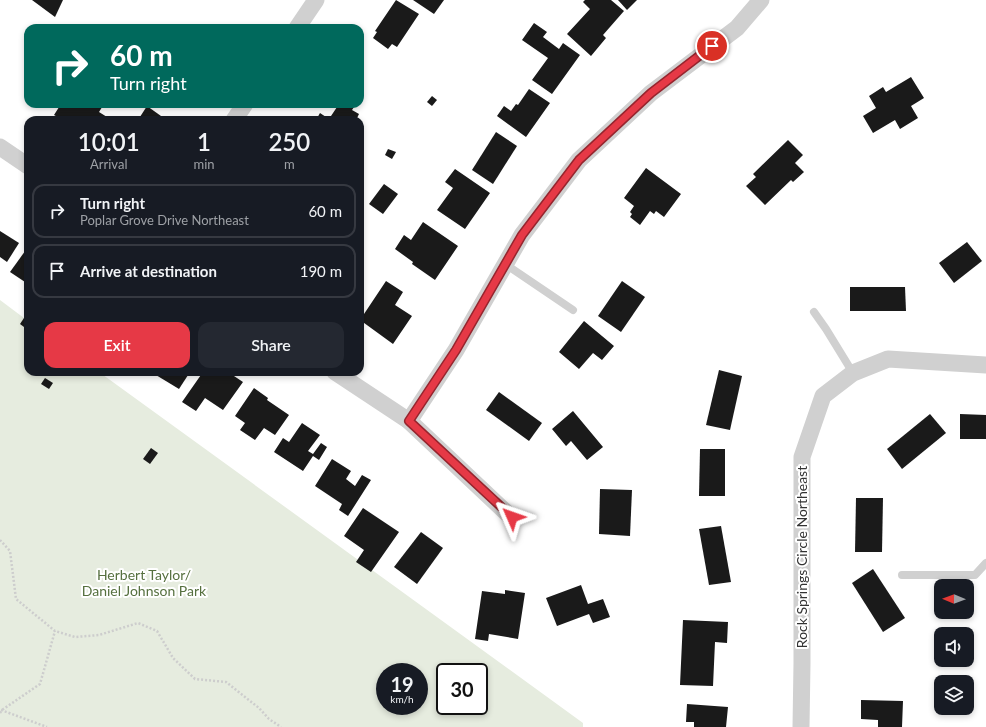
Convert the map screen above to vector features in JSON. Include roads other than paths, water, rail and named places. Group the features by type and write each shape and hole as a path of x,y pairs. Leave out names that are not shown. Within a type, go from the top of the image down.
{"street":[{"path":"300,24 316,0"},
{"path":"409,421 456,350 522,235 579,160 651,93 737,28 762,0"},
{"path":"0,147 24,163"},
{"name":"Rock Springs Circle Northeast","path":"801,727 802,457 823,396 853,373 888,359 986,365"},
{"path":"341,376 409,421 512,517"}],"lane":[{"path":"505,264 573,310"},
{"path":"814,312 853,373"},
{"path":"902,574 975,575 986,562"}],"park label":[{"name":"Herbert Taylor/ Daniel Johnson Park","path":"144,584"}]}
